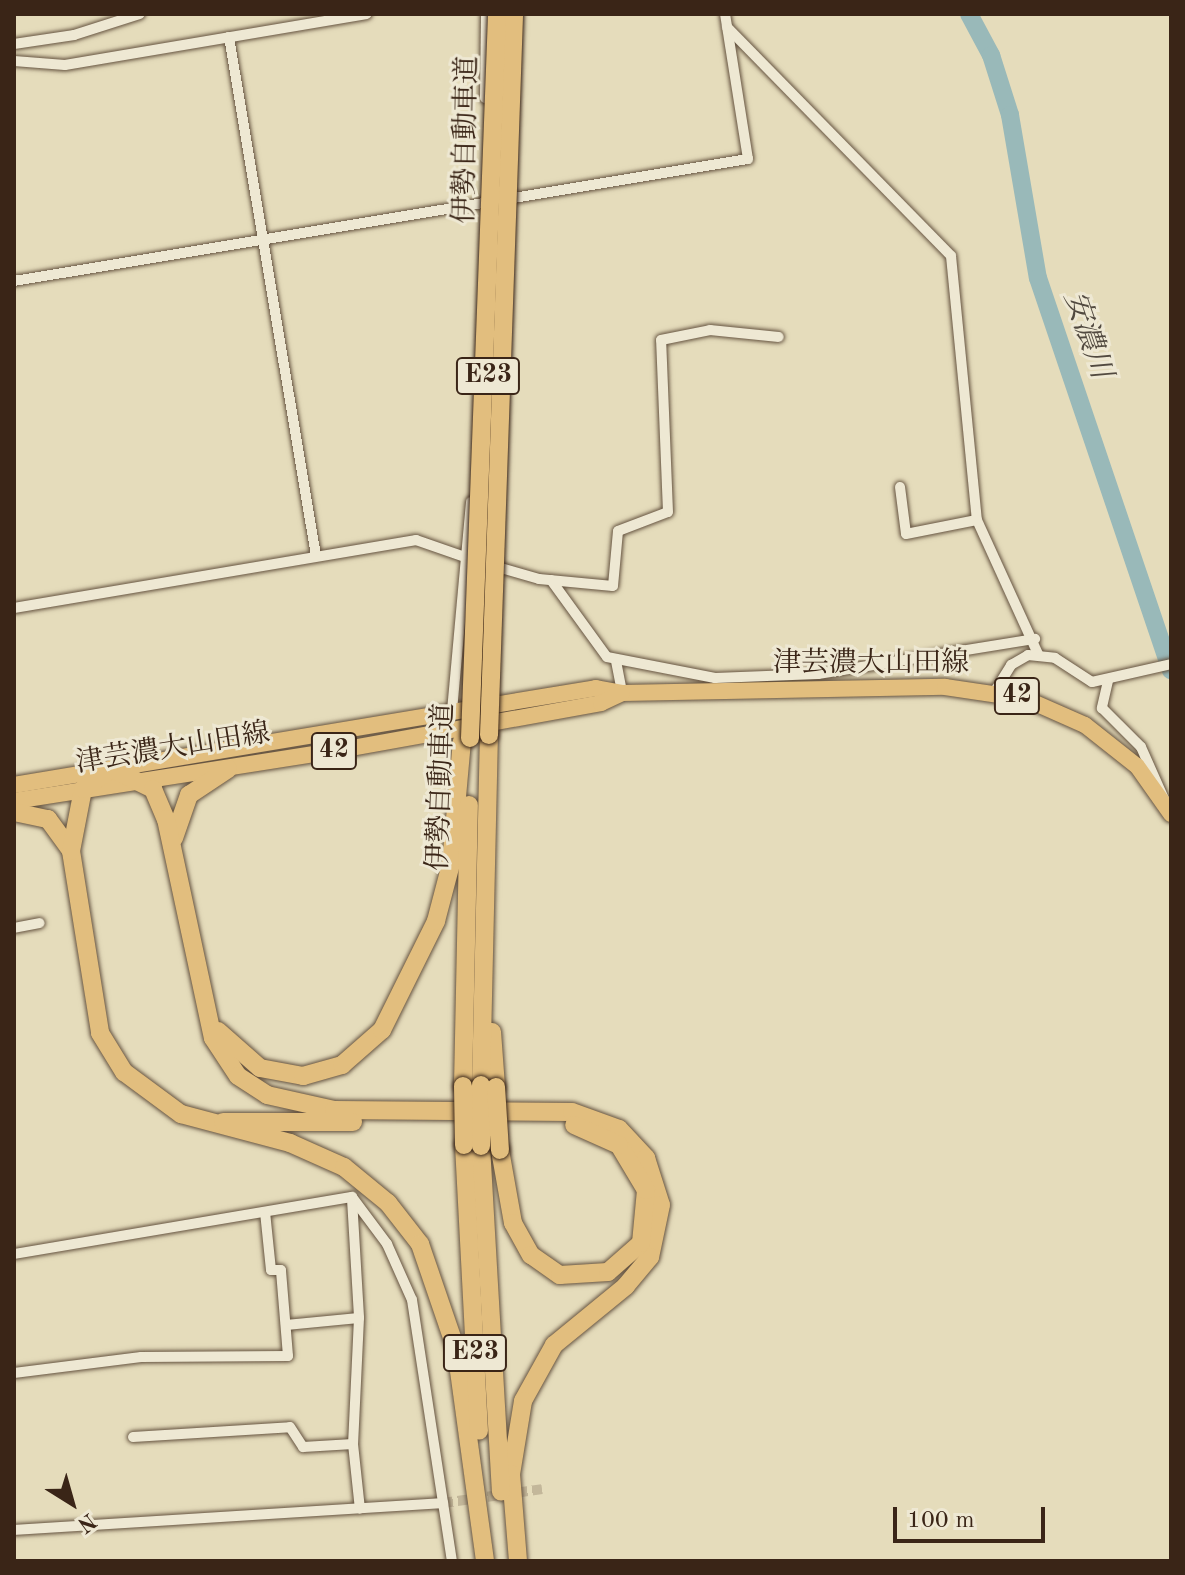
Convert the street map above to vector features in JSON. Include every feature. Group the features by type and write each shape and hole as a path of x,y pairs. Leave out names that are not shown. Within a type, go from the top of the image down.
{"highway":[{"name":"伊勢自動車道","path":"480,1086 466,739 482,525 497,14"},
{"name":"伊勢自動車道","path":"488,1561 473,1145 480,1086 514,14"},
{"path":"204,1013 246,1060 283,1075 331,1070 370,1045 404,998 436,921 451,864 466,739"},
{"path":"488,1561 456,1349 420,1244 388,1203 344,1167 290,1143 209,1123 149,1095 106,1047 80,934 71,851 83,789 112,769 141,780 161,803 204,1013 218,1049 238,1076 288,1104 334,1110 572,1112 619,1129 650,1166 661,1205 650,1257 626,1286 554,1345 525,1393 511,1474 518,1561"},
{"path":"172,846 189,795 228,769"},
{"path":"14,812 48,819 71,851"},
{"path":"209,1123 579,1126 619,1145 643,1179 649,1213 636,1251 598,1276 550,1270 531,1255 513,1223 500,1150 480,1086"},
{"name":"伊勢自動車道","path":"473,1145 508,1561"}],"main road":[{"name":"津芸濃大山田線","path":"14,785 596,688 622,693 818,682 995,691 1050,707 1099,733 1137,766 1168,809"},
{"name":"津芸濃大山田線","path":"14,801 228,769 601,703 622,693"}],"street":[{"path":"14,44 87,32 140,14"},
{"path":"14,61 65,65 367,14"},
{"path":"452,711 461,556 470,506 484,203 486,14"},
{"path":"14,281 748,159 725,14"},
{"path":"727,27 951,256 977,520 1042,654 1082,680 1108,681 1171,664"},
{"path":"229,37 316,556"},
{"path":"14,608 416,540 461,556 551,580 613,586 618,531 668,512 661,340 710,330 779,337"},
{"path":"900,487 906,534 977,520"},
{"path":"551,580 607,657 715,678 818,682 1035,639"},
{"path":"995,691 1011,665 1042,654"},
{"path":"616,661 622,693"},
{"path":"1108,681 1102,708 1141,747 1168,809"},
{"path":"14,928 40,923"},
{"path":"14,1254 352,1197"},
{"path":"352,1197 359,1318 353,1444 360,1509"},
{"path":"352,1197 387,1244 412,1300 452,1561"},
{"path":"14,1373 141,1357 288,1356 281,1270 271,1270 265,1212"},
{"path":"286,1325 359,1318"},
{"path":"133,1437 290,1427 303,1447 353,1444"},
{"path":"14,1530 443,1503"}],"waterway":[{"name":"安濃川","path":"969,14 991,55 1010,115 1038,278 1171,670"}],"tunnel":[{"path":"443,1503 542,1489"}]}
